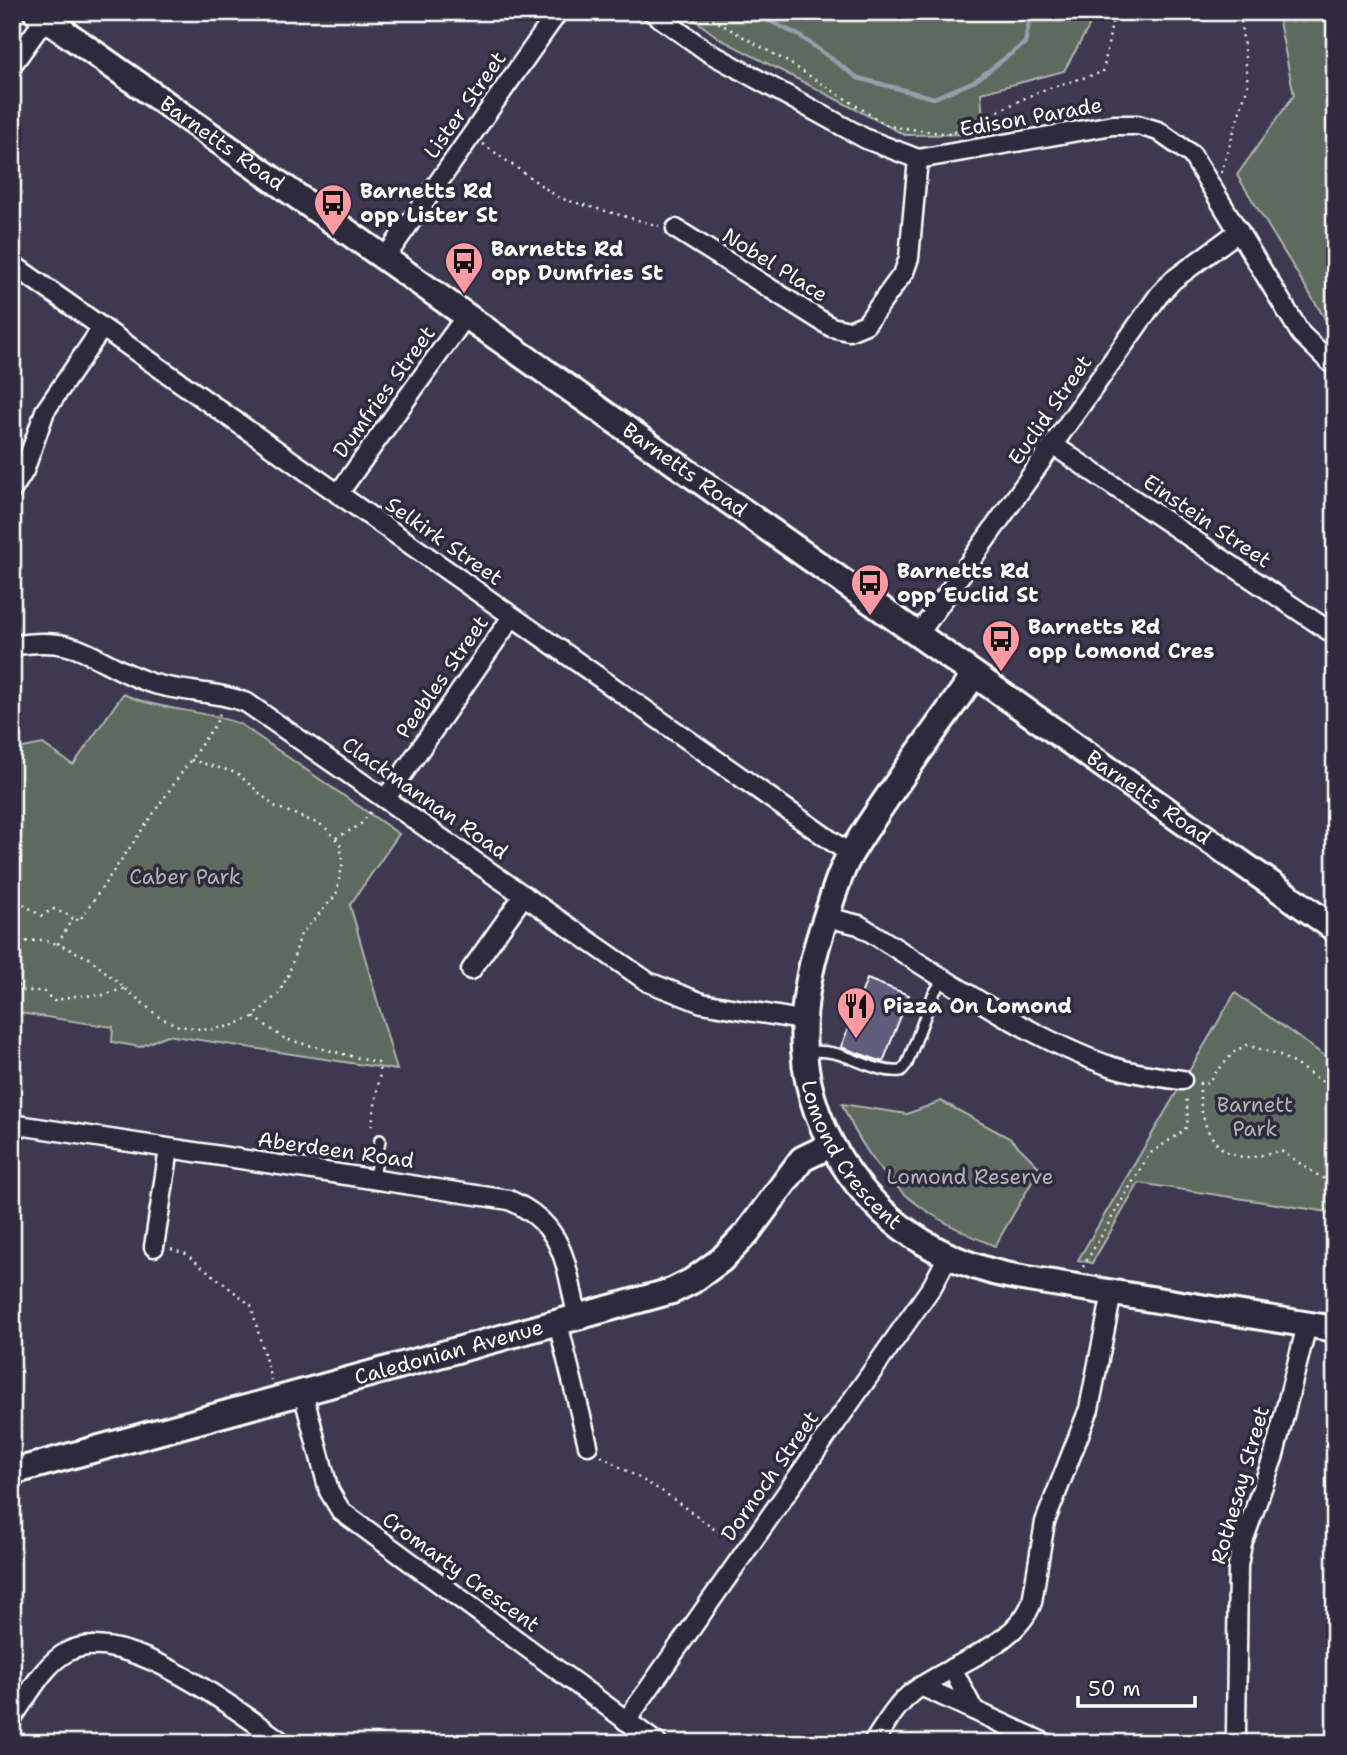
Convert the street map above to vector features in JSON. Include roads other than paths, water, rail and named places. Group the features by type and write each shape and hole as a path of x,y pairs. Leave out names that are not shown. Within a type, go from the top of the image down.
{"street":[{"name":"Lister Street","path":"384,258 558,12"},
{"path":"652,12 708,52 866,139 918,159"},
{"name":"Barnetts Road","path":"40,16 1335,929"},
{"path":"12,65 40,16"},
{"name":"Edison Parade","path":"918,159 1126,124 1158,131 1176,141 1192,155 1301,334 1335,367"},
{"name":"Nobel Place","path":"676,229 831,327 854,337 874,318 907,264 918,159"},
{"name":"Euclid Street","path":"918,635 1166,286 1240,231"},
{"name":"Selkirk Street","path":"12,264 850,854"},
{"name":"Dumfries Street","path":"338,494 466,316"},
{"path":"12,490 24,471 46,411 102,328"},
{"name":"Einstein Street","path":"1053,445 1335,635"},
{"name":"Peebles Street","path":"386,797 512,617"},
{"name":"Clackmannan Road","path":"12,646 39,642 78,646 148,682 226,696 247,703 386,797 634,974 661,989 702,1003 801,1020"},
{"name":"Lomond Crescent","path":"974,675 850,854 826,916 810,969 801,1020 804,1053 819,1118 831,1144 858,1185 879,1208 903,1229 948,1256 1004,1275 1335,1329"},
{"path":"471,970 524,895"},
{"path":"826,916 859,925 1076,1052 1129,1072 1184,1085"},
{"name":"Aberdeen Road","path":"12,1124 509,1200 540,1217 558,1240 588,1445"},
{"name":"Caledonian Avenue","path":"12,1472 672,1291 692,1281 721,1260 740,1240 802,1159 831,1144"},
{"path":"155,1247 169,1149"},
{"name":"Dornoch Street","path":"626,1721 933,1285 948,1256"},
{"path":"873,1743 901,1703 921,1686 1012,1632 1029,1610 1051,1502 1089,1409 1112,1293"},
{"name":"Rothesay Street","path":"1233,1743 1236,1733 1238,1566 1242,1544 1274,1455 1307,1325"},
{"name":"Cromarty Crescent","path":"303,1393 329,1491 341,1511 657,1743"},
{"path":"12,1718 59,1657 77,1648 97,1645 120,1650 191,1679 283,1743"},
{"path":"952,1668 967,1702 976,1711"},
{"path":"921,1686 1045,1743"}],"lane":[{"path":"804,1053 826,1049 889,1070 901,1071 933,995 944,977"},
{"path":"374,1178 380,1140"}],"waterway":[{"path":"752,12 800,36 858,78 934,98 975,81 1025,43 1031,12"}],"place":[{"name":"Barnetts Rd opp Lister St","path":"333,237"},
{"name":"Barnetts Rd opp Dumfries St","path":"464,295"},
{"name":"Barnetts Rd opp Euclid St","path":"870,617"},
{"name":"Barnetts Rd opp Lomond Cres","path":"1001,673"},
{"name":"Pizza On Lomond","path":"856,1040"}],"park label":[{"name":"Caber Park","path":"185,877"},
{"name":"Barnett Park","path":"1255,1117"},
{"name":"Lomond Reserve","path":"970,1177"}]}
